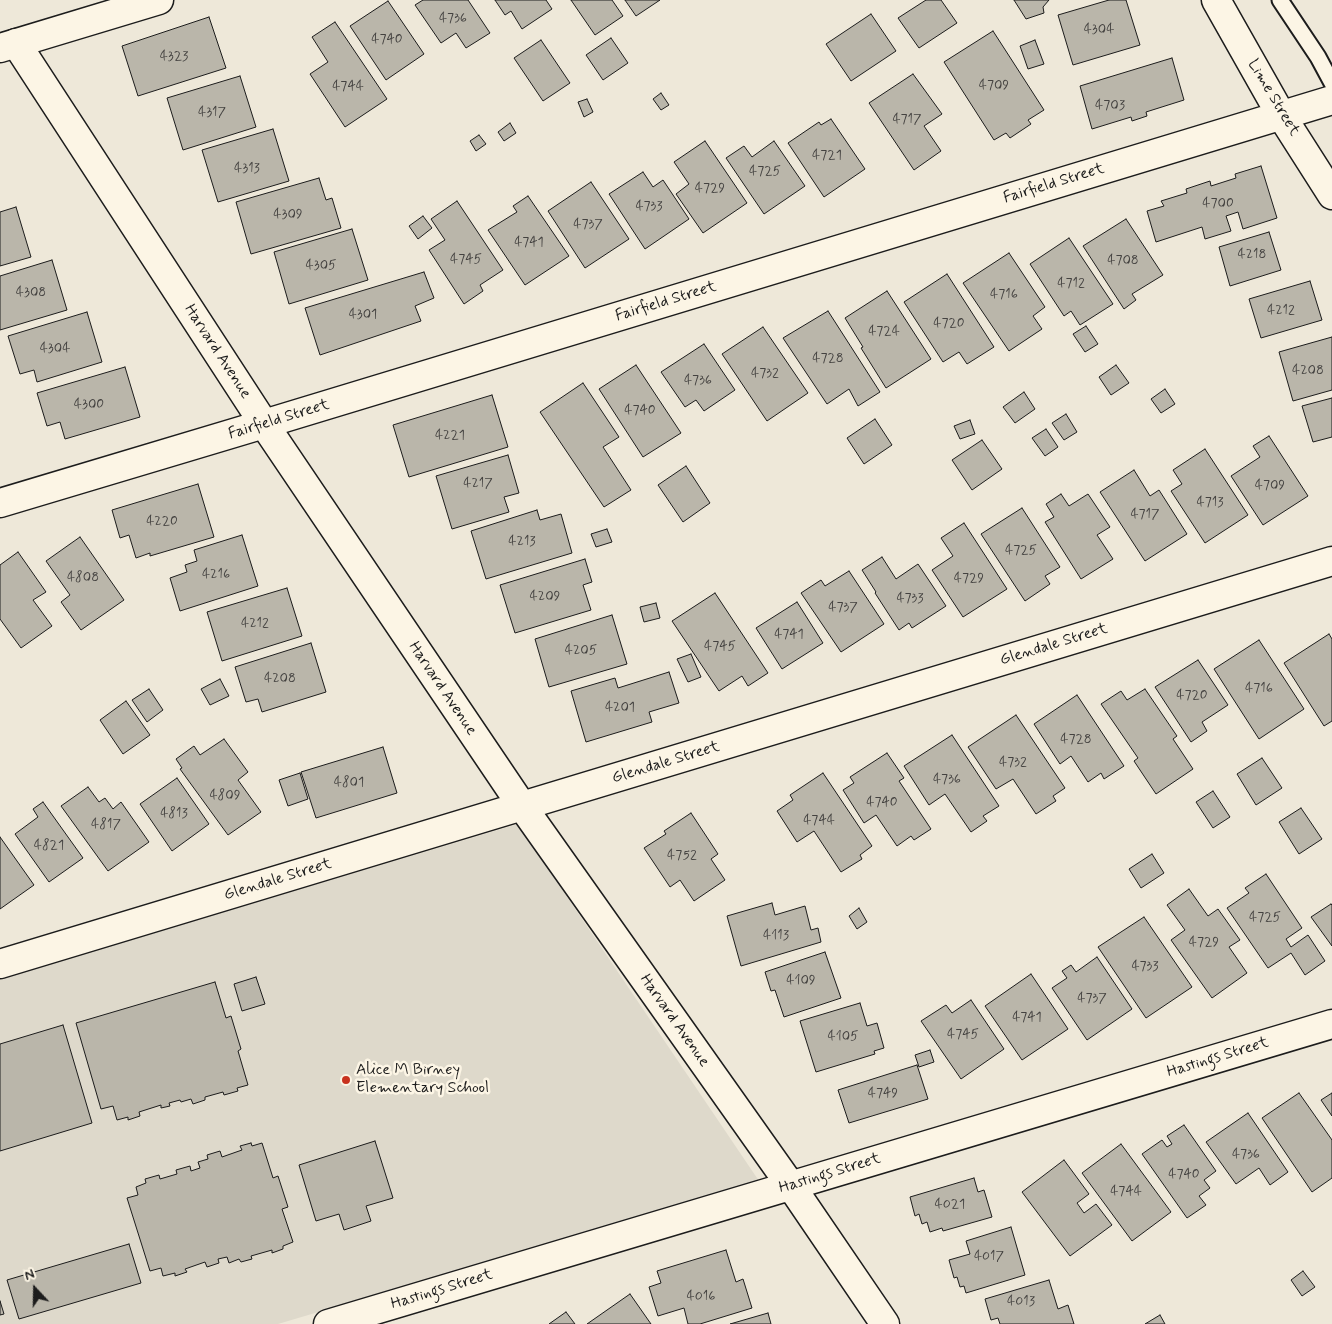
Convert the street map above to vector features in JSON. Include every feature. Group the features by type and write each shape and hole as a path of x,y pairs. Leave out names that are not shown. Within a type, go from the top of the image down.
{"street":[{"path":"8,45 159,0"},
{"name":"Lime Street","path":"1216,0 1281,115 1332,194"},
{"name":"Harvard Avenue","path":"8,45 522,806 791,1186 885,1324"},
{"name":"Fairfield Street","path":"0,503 1332,100"},
{"name":"Glendale Street","path":"0,964 1332,561"},
{"name":"Hastings Street","path":"328,1324 1332,1024"}],"lane":[{"path":"1280,0 1318,57 1332,83"}],"shaded area":[{"name":"Alice M Birney Elementary School","path":"518,824 759,1181 278,1324 0,1324 0,979"}],"building":[{"path":"423,0 468,0 490,33 466,48 456,33 441,43 415,5"},
{"path":"495,0 546,0 552,9 522,29 511,11 505,15"},
{"path":"571,0 612,0 623,16 595,35"},
{"path":"625,0 660,0 636,16"},
{"path":"926,0 941,0 957,23 919,48 898,18"},
{"path":"1014,0 1049,0 1043,7 1044,13 1026,19"},
{"path":"1109,0 1126,0 1140,45 1073,65 1058,15"},
{"path":"388,1 424,54 386,80 350,26"},
{"path":"871,14 896,51 851,81 826,44"},
{"path":"209,17 226,68 138,96 122,46"},
{"path":"335,22 387,99 345,127 310,74 328,62 312,37"},
{"path":"993,31 1044,110 1028,120 1031,124 1010,138 1006,133 994,140 944,62"},
{"path":"611,38 628,63 603,80 586,55"},
{"path":"541,40 570,83 543,101 514,58"},
{"path":"1035,40 1044,64 1028,69 1020,46"},
{"path":"1172,58 1184,100 1146,112 1147,116 1132,121 1131,117 1092,129 1080,86"},
{"path":"913,74 942,114 924,126 941,151 914,170 869,103"},
{"path":"240,76 256,127 183,150 167,98"},
{"path":"661,93 669,105 661,110 653,99"},
{"path":"587,99 593,112 584,117 578,102"},
{"path":"831,119 865,169 824,197 788,143 819,122 821,125"},
{"path":"510,123 516,133 504,141 498,132"},
{"path":"273,129 289,181 218,202 202,150"},
{"path":"479,135 486,144 476,151 470,141"},
{"path":"705,141 747,203 703,233 676,194 689,184 674,162"},
{"path":"774,141 805,186 764,214 726,158 744,146 752,157"},
{"path":"1261,166 1277,218 1243,229 1238,212 1226,216 1231,231 1205,239 1202,227 1156,242 1147,211 1164,206 1161,201 1187,193 1186,189 1210,181 1211,186 1236,178 1235,174"},
{"path":"643,172 653,187 663,180 689,219 645,249 609,194"},
{"path":"319,178 326,200 332,198 341,228 251,254 236,202"},
{"path":"591,182 629,239 585,268 548,211"},
{"path":"528,196 569,256 525,285 488,230 517,212 513,206"},
{"path":"457,201 503,270 480,285 483,291 464,304 429,250 445,240 431,219"},
{"path":"16,207 31,257 0,266 0,212"},
{"path":"423,216 432,228 418,239 409,226"},
{"path":"1126,219 1163,275 1132,294 1136,300 1124,309 1083,246"},
{"path":"352,229 368,280 289,304 274,252"},
{"path":"1269,232 1281,270 1230,286 1219,247"},
{"path":"1069,238 1113,304 1080,325 1071,311 1064,316 1030,264"},
{"path":"1009,253 1045,307 1033,316 1042,329 1009,351 963,283"},
{"path":"52,260 67,310 0,330 0,276"},
{"path":"424,272 434,298 415,306 421,321 320,355 305,308"},
{"path":"947,274 994,347 967,364 959,352 943,362 904,302"},
{"path":"1310,281 1322,320 1261,338 1249,299"},
{"path":"887,291 931,359 886,388 845,318"},
{"path":"828,311 880,392 858,406 849,389 827,404 783,338"},
{"path":"87,312 102,362 37,382 34,370 20,374 8,336"},
{"path":"1086,326 1098,344 1085,352 1073,334"},
{"path":"763,327 808,393 767,421 722,354"},
{"path":"1332,337 1332,390 1293,401 1279,352"},
{"path":"704,344 735,390 704,411 696,400 685,407 661,372"},
{"path":"636,365 681,433 643,457 599,389"},
{"path":"1116,365 1129,383 1111,395 1099,377"},
{"path":"125,367 140,417 65,439 60,422 47,426 37,393"},
{"path":"583,383 619,437 603,447 631,490 604,507 540,412"},
{"path":"1165,389 1175,404 1161,413 1151,399"},
{"path":"1024,392 1035,409 1015,423 1003,407"},
{"path":"492,395 508,447 409,477 393,425"},
{"path":"1332,398 1332,437 1313,442 1302,406"},
{"path":"1066,414 1077,432 1064,440 1052,423"},
{"path":"875,419 892,445 864,464 847,438"},
{"path":"970,420 975,434 960,439 954,426"},
{"path":"1046,429 1058,447 1045,456 1032,438"},
{"path":"1269,436 1308,496 1263,525 1231,476 1260,457 1253,446"},
{"path":"982,440 1002,469 972,490 952,460"},
{"path":"1205,449 1248,515 1205,543 1171,491 1182,484 1173,470"},
{"path":"508,455 519,493 504,497 509,512 452,529 436,476"},
{"path":"686,466 710,503 683,522 658,485"},
{"path":"1134,470 1150,496 1159,490 1187,534 1145,561 1100,492"},
{"path":"198,484 214,537 150,556 150,553 136,558 129,535 120,538 112,510"},
{"path":"1061,494 1069,506 1088,494 1110,527 1097,535 1113,559 1081,579 1045,522 1054,517 1046,504"},
{"path":"1022,508 1060,567 1045,576 1050,584 1025,601 981,534"},
{"path":"537,510 540,520 561,514 572,553 486,579 471,531"},
{"path":"964,523 1007,589 963,617 932,570 953,556 941,538"},
{"path":"607,529 612,542 596,547 591,534"},
{"path":"242,535 258,586 180,611 170,578 187,572 185,565 197,561 194,550"},
{"path":"80,537 124,600 81,630 61,602 70,595 46,561"},
{"path":"18,552 46,592 33,600 52,626 21,648 0,619 0,565"},
{"path":"882,557 896,579 918,564 946,606 912,628 909,623 899,630 862,570"},
{"path":"585,559 592,582 583,585 591,610 515,633 500,585"},
{"path":"849,571 884,624 841,652 801,593 821,580 825,586"},
{"path":"287,588 302,636 222,661 207,612"},
{"path":"715,593 768,673 748,686 742,676 719,691 672,621"},
{"path":"797,602 823,643 782,669 756,628"},
{"path":"656,603 660,618 644,622 640,607"},
{"path":"612,615 627,664 549,687 535,639"},
{"path":"1329,634 1332,639 1332,721 1324,726 1284,663"},
{"path":"1259,640 1304,709 1259,739 1214,669"},
{"path":"311,643 326,692 262,712 258,699 246,702 235,667"},
{"path":"691,654 701,677 688,682 677,659"},
{"path":"1198,660 1228,705 1202,722 1207,731 1191,742 1155,687"},
{"path":"669,672 679,703 649,712 652,722 586,742 571,691 615,678 618,688"},
{"path":"220,679 229,696 210,705 201,689"},
{"path":"149,689 163,710 147,722 132,700"},
{"path":"1145,689 1177,736 1173,739 1193,769 1156,794 1134,761 1138,758 1101,704 1121,691 1127,700"},
{"path":"1077,695 1124,766 1104,779 1101,773 1088,782 1071,756 1060,764 1034,724"},
{"path":"126,701 150,735 123,754 100,720"},
{"path":"1016,715 1065,788 1053,796 1056,801 1036,814 1013,779 996,789 968,747"},
{"path":"952,735 999,806 983,816 987,821 971,832 945,794 929,805 904,766"},
{"path":"224,739 248,772 238,780 261,812 228,835 180,769 182,768 176,759 194,746 200,755"},
{"path":"383,747 397,793 316,818 301,772"},
{"path":"887,753 904,778 899,781 931,829 914,840 911,836 897,846 876,815 864,823 843,790 854,783 850,777"},
{"path":"1262,758 1282,788 1256,805 1237,774"},
{"path":"300,773 308,799 288,806 279,780"},
{"path":"823,773 872,846 860,855 862,859 841,872 814,831 797,842 777,811 793,800 790,795"},
{"path":"177,778 209,824 172,851 140,804"},
{"path":"88,787 99,802 105,798 113,809 121,802 149,842 108,871 61,806"},
{"path":"1213,791 1230,817 1213,828 1196,802"},
{"path":"43,802 83,858 49,882 15,834 38,817 33,809"},
{"path":"1301,808 1322,839 1299,854 1279,822"},
{"path":"691,813 718,854 711,859 725,880 694,901 680,880 670,887 644,848 666,834 664,831"},
{"path":"0,837 34,885 0,909"},
{"path":"1152,854 1164,873 1141,888 1129,869"},
{"path":"1266,874 1302,928 1286,939 1291,947 1308,935 1325,961 1305,975 1291,953 1268,968 1227,908 1249,893 1245,888"},
{"path":"1189,889 1208,916 1218,909 1240,940 1229,947 1247,973 1212,998 1171,940 1185,930 1167,905"},
{"path":"772,903 775,915 805,906 811,930 818,928 821,942 741,966 727,916"},
{"path":"1332,905 1332,946 1311,917"},
{"path":"859,908 867,922 857,929 849,916"},
{"path":"1144,917 1192,987 1146,1018 1098,947"},
{"path":"825,952 841,998 784,1017 775,990 771,991 765,972"},
{"path":"1097,957 1132,1009 1087,1040 1052,988 1067,978 1062,971 1071,965 1076,972"},
{"path":"1031,974 1068,1029 1022,1060 985,1006"},
{"path":"256,977 265,1004 242,1011 234,984"},
{"path":"215,982 226,1018 231,1016 241,1049 238,1051 248,1085 237,1088 238,1091 224,1095 223,1092 205,1097 205,1100 193,1104 191,1099 169,1103 170,1106 161,1108 161,1105 139,1112 140,1116 128,1120 128,1117 117,1120 113,1106 101,1109 76,1023"},
{"path":"971,1000 1004,1049 961,1079 921,1021 946,1005 952,1013"},
{"path":"860,1003 867,1026 877,1023 884,1048 874,1051 875,1054 816,1072 800,1021"},
{"path":"63,1025 92,1123 0,1151 0,1044"},
{"path":"930,1050 934,1062 919,1067 915,1055"},
{"path":"917,1065 928,1099 849,1123 838,1090"},
{"path":"1299,1093 1332,1140 1332,1178 1312,1192 1262,1118"},
{"path":"1332,1093 1332,1116 1321,1100"},
{"path":"1248,1113 1288,1172 1270,1185 1259,1168 1236,1184 1206,1142"},
{"path":"1184,1125 1216,1171 1204,1180 1210,1188 1199,1196 1206,1205 1187,1218 1142,1154 1162,1140 1167,1147 1172,1144 1167,1136"},
{"path":"375,1141 393,1198 366,1206 371,1221 344,1230 339,1214 316,1221 299,1165"},
{"path":"251,1143 252,1146 262,1143 273,1178 278,1176 288,1207 282,1209 293,1242 283,1246 283,1249 272,1253 272,1250 251,1256 252,1259 241,1262 239,1259 229,1263 227,1257 218,1259 219,1263 207,1267 205,1262 185,1269 187,1272 175,1276 175,1273 163,1276 161,1268 150,1271 127,1198 138,1195 136,1187 146,1183 145,1179 159,1175 160,1179 177,1174 176,1170 190,1166 191,1171 200,1168 198,1162 208,1159 207,1155 220,1151 222,1157 242,1150 240,1146"},
{"path":"1121,1144 1171,1212 1132,1241 1082,1173"},
{"path":"1064,1160 1089,1194 1077,1203 1084,1213 1096,1204 1112,1225 1070,1256 1022,1192"},
{"path":"974,1178 978,1192 984,1190 992,1217 943,1231 942,1228 930,1232 927,1222 922,1224 919,1214 915,1216 910,1197"},
{"path":"1011,1227 1025,1275 966,1293 964,1286 960,1287 957,1277 954,1278 949,1260 970,1254 966,1241"},
{"path":"129,1244 141,1283 19,1319 7,1280"},
{"path":"726,1250 736,1282 743,1279 752,1308 700,1324 688,1324 684,1308 658,1316 649,1287 661,1283 657,1271"},
{"path":"1303,1271 1315,1287 1302,1296 1291,1280"},
{"path":"1049,1280 1058,1309 1068,1305 1074,1324 1000,1324 998,1318 991,1320 985,1299"},
{"path":"630,1294 651,1324 587,1324"},
{"path":"0,1301 4,1314 0,1315"},
{"path":"566,1312 575,1324 549,1324"},
{"path":"768,1313 771,1324 730,1324"},
{"path":"1160,1315 1165,1324 1145,1324"}],"place":[{"name":"Alice M Birney Elementary School","path":"346,1080"}]}
